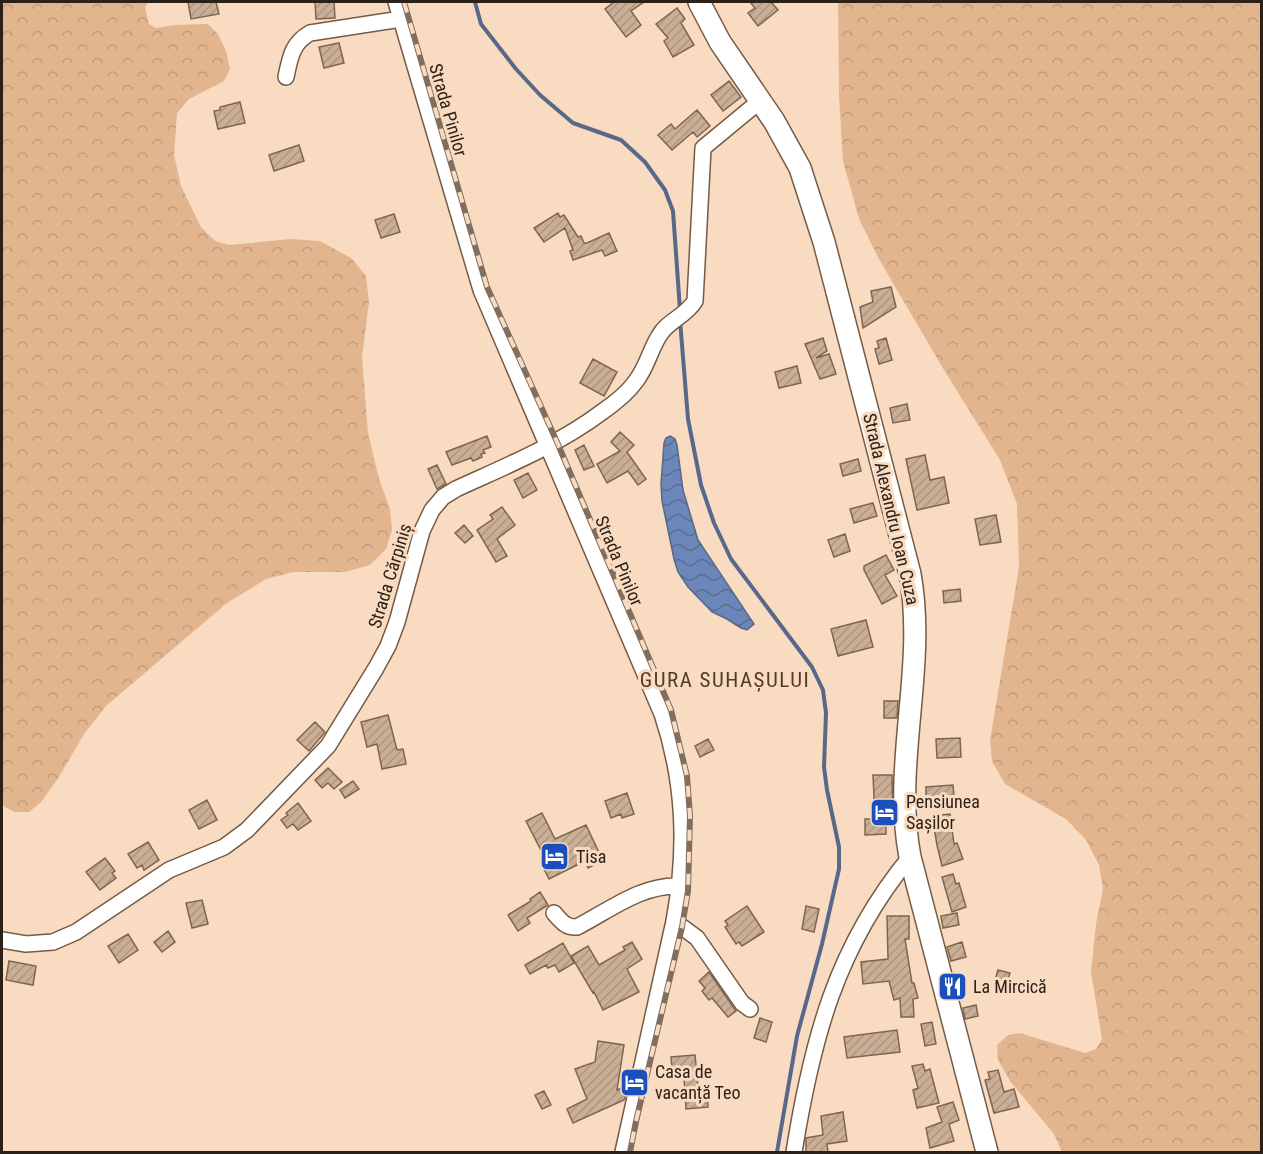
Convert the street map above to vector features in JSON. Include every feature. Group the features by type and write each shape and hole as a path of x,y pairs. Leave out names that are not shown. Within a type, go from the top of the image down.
{"main road":[{"name":"Strada Alexandru Ioan Cuza","path":"703,9 720,42 787,141 800,168 814,209 910,574 914,596 915,640 904,791 905,832 987,1152"}],"street":[{"name":"Strada Pinilor","path":"396,2 481,290 663,714 670,736 682,796 683,840 680,886 623,1152"},
{"path":"688,2 703,9"},
{"path":"286,77 290,56 295,45 310,33 401,19"},
{"name":"Strada Cărpiniș","path":"2,940 26,944 53,942 76,932 169,870 224,847 248,830 328,746 388,646 398,622 422,531 432,510 443,497 456,489 549,446 582,427 628,391 642,372 658,336 688,312 695,301 704,148 760,100"},
{"path":"794,1152 817,1037 838,977 868,914 892,878 910,857"},
{"path":"554,913 565,925 571,928 577,927 640,894 658,887 680,886"},
{"path":"674,921 697,938 742,1003 750,1009"}],"green space":[{"path":"2,2 148,2 145,8 149,24 156,28 208,24 218,34 226,51 230,69 224,81 189,99 177,113 174,155 181,186 201,227 215,241 229,245 291,239 320,241 351,258 366,276 369,302 362,357 368,433 379,479 390,509 392,530 386,549 370,565 345,572 294,572 266,579 227,603 106,706 84,734 59,777 41,802 29,812 14,812 2,805"},
{"path":"838,2 1261,2 1261,1152 1062,1152 1054,1134 1010,1081 998,1060 997,1045 1008,1035 1020,1033 1085,1053 1096,1049 1102,1039 1091,972 1096,924 1103,889 1099,865 1086,840 1066,819 1005,784 992,761 990,740 1019,567 1017,504 1000,460 880,261 859,219 843,161 839,96"}],"water":[{"path":"670,436 675,439 677,445 683,490 698,540 754,624 747,630 712,612 688,587 678,572 662,501 661,484 664,443"}],"building":[{"path":"188,2 216,2 219,14 191,19"},
{"path":"315,2 334,2 335,18 316,19"},
{"path":"614,2 644,2 631,11 641,25 626,37 605,9"},
{"path":"750,2 771,2 778,10 758,26 748,13 755,8"},
{"path":"677,8 685,19 681,23 694,45 673,57 664,41 668,38 656,24"},
{"path":"339,43 344,63 324,68 319,47"},
{"path":"729,81 741,97 723,111 711,95"},
{"path":"240,102 245,123 218,129 214,111 220,110 220,107"},
{"path":"697,110 710,126 697,137 693,132 672,150 658,135 671,124 675,129"},
{"path":"299,145 304,161 274,171 269,155"},
{"path":"558,213 560,217 564,215 584,243 609,233 617,251 605,256 602,250 573,260 570,251 573,250 565,228 544,242 534,228"},
{"path":"394,214 400,232 381,238 375,220"},
{"path":"891,287 896,307 863,328 860,307 873,302 871,291"},
{"path":"823,338 827,351 816,358 829,354 836,374 820,379 805,344"},
{"path":"886,338 892,360 879,364 875,349 879,348 877,341"},
{"path":"593,359 617,372 604,396 580,383"},
{"path":"797,366 801,383 779,388 775,372"},
{"path":"907,404 910,420 893,423 890,408"},
{"path":"620,432 634,445 627,452 646,479 638,485 628,471 607,483 597,464 620,451 611,442"},
{"path":"487,436 491,447 483,450 485,453 481,454 482,457 473,461 471,458 452,465 446,452"},
{"path":"584,445 594,466 584,470 575,450"},
{"path":"925,455 930,480 944,477 949,503 917,510 906,459"},
{"path":"858,459 861,471 843,476 840,464"},
{"path":"437,465 446,484 437,489 428,469"},
{"path":"528,473 537,490 523,498 514,480"},
{"path":"873,503 877,516 854,523 850,509"},
{"path":"502,507 515,525 497,539 507,556 496,562 477,530 493,519 490,515"},
{"path":"996,515 1001,542 980,545 975,519"},
{"path":"464,525 473,536 465,543 455,533"},
{"path":"845,534 850,551 834,557 828,540"},
{"path":"886,555 894,570 885,575 897,596 882,604 864,566"},
{"path":"960,589 961,601 944,603 943,591"},
{"path":"866,620 873,647 838,656 831,629"},
{"path":"884,701 898,701 897,718 884,718"},
{"path":"388,715 397,750 403,749 406,764 382,769 377,744 367,747 361,722"},
{"path":"315,722 325,732 309,751 297,740"},
{"path":"960,738 961,757 937,758 936,739"},
{"path":"708,739 714,750 700,757 695,746"},
{"path":"328,768 342,782 334,789 328,783 322,788 315,780"},
{"path":"873,775 892,775 893,818 886,818 886,834 865,835 865,819 875,819"},
{"path":"353,781 359,789 345,798 340,790"},
{"path":"953,785 954,796 926,798 926,787"},
{"path":"627,793 634,814 622,818 621,814 611,818 605,801"},
{"path":"207,800 217,820 199,829 189,810"},
{"path":"298,803 311,821 298,830 293,824 287,828 281,820"},
{"path":"542,813 555,839 586,825 603,861 588,868 585,861 549,879 544,869 549,866 526,821"},
{"path":"950,814 954,844 957,843 963,859 942,866 932,816"},
{"path":"148,842 159,860 144,870 142,865 137,868 128,854"},
{"path":"105,858 115,871 112,873 116,878 100,890 86,872"},
{"path":"953,874 956,884 959,883 966,907 952,912 942,877"},
{"path":"540,892 548,905 527,918 530,923 518,931 508,915 531,901 530,899"},
{"path":"202,900 208,924 192,928 186,903"},
{"path":"747,906 764,932 742,946 739,942 736,944 725,927 728,925 725,921"},
{"path":"806,906 819,909 814,932 802,929"},
{"path":"957,913 959,925 943,928 941,916"},
{"path":"887,916 909,916 909,939 905,939 912,983 914,983 918,998 913,999 914,1017 901,1017 900,998 894,1000 889,981 863,984 861,962 888,959"},
{"path":"168,931 175,942 162,952 154,942"},
{"path":"128,934 138,950 119,963 108,946"},
{"path":"632,942 642,959 627,969 639,992 603,1010 571,956 588,946 599,965 625,950 623,947"},
{"path":"962,942 966,957 951,961 947,947"},
{"path":"563,943 574,963 559,972 555,965 548,968 546,965 530,974 525,965"},
{"path":"9,961 36,966 33,985 6,980"},
{"path":"998,970 1010,973 1007,982 995,980"},
{"path":"709,972 736,1011 728,1017 712,998 709,1000 702,991 705,988 699,981"},
{"path":"976,1005 978,1016 965,1019 963,1008"},
{"path":"760,1018 772,1022 766,1042 754,1038"},
{"path":"932,1022 936,1044 925,1046 921,1024"},
{"path":"897,1030 900,1052 847,1058 844,1037"},
{"path":"598,1041 624,1045 617,1090 628,1085 624,1100 573,1123 567,1109 587,1099 575,1069 595,1062"},
{"path":"695,1055 698,1087 707,1086 708,1107 686,1109 684,1077 673,1078 671,1057"},
{"path":"923,1064 925,1071 930,1069 939,1103 917,1108 913,1090 918,1088 912,1066"},
{"path":"998,1070 1004,1092 1014,1089 1019,1107 994,1113 985,1080 990,1079 988,1072"},
{"path":"544,1091 551,1105 542,1109 535,1095"},
{"path":"953,1102 959,1120 949,1124 954,1141 930,1148 926,1128 942,1122 937,1107"},
{"path":"843,1112 847,1141 827,1144 828,1152 806,1152 806,1138 823,1135 821,1116"}],"waterway":[{"path":"475,2 481,24 516,69 540,95 573,123 621,140 645,162 665,190 673,211 680,310"},
{"path":"680,320 688,419 701,485 714,523 731,559 812,667 823,690 826,713 824,767 839,847 839,869 822,944 797,1036 777,1152"}],"railway":[{"path":"404,2 487,287 557,442 671,710 687,776 690,816 688,891 682,927 630,1152"}],"place":[{"name":"Pensiunea Sașilor","path":"885,812"},
{"name":"Tisa","path":"555,857"},
{"name":"La Mircică","path":"952,987"},
{"name":"Casa de vacanță Teo","path":"634,1082"}],"district":[{"name":"GURA SUHAȘULUI","path":"725,680"}]}
